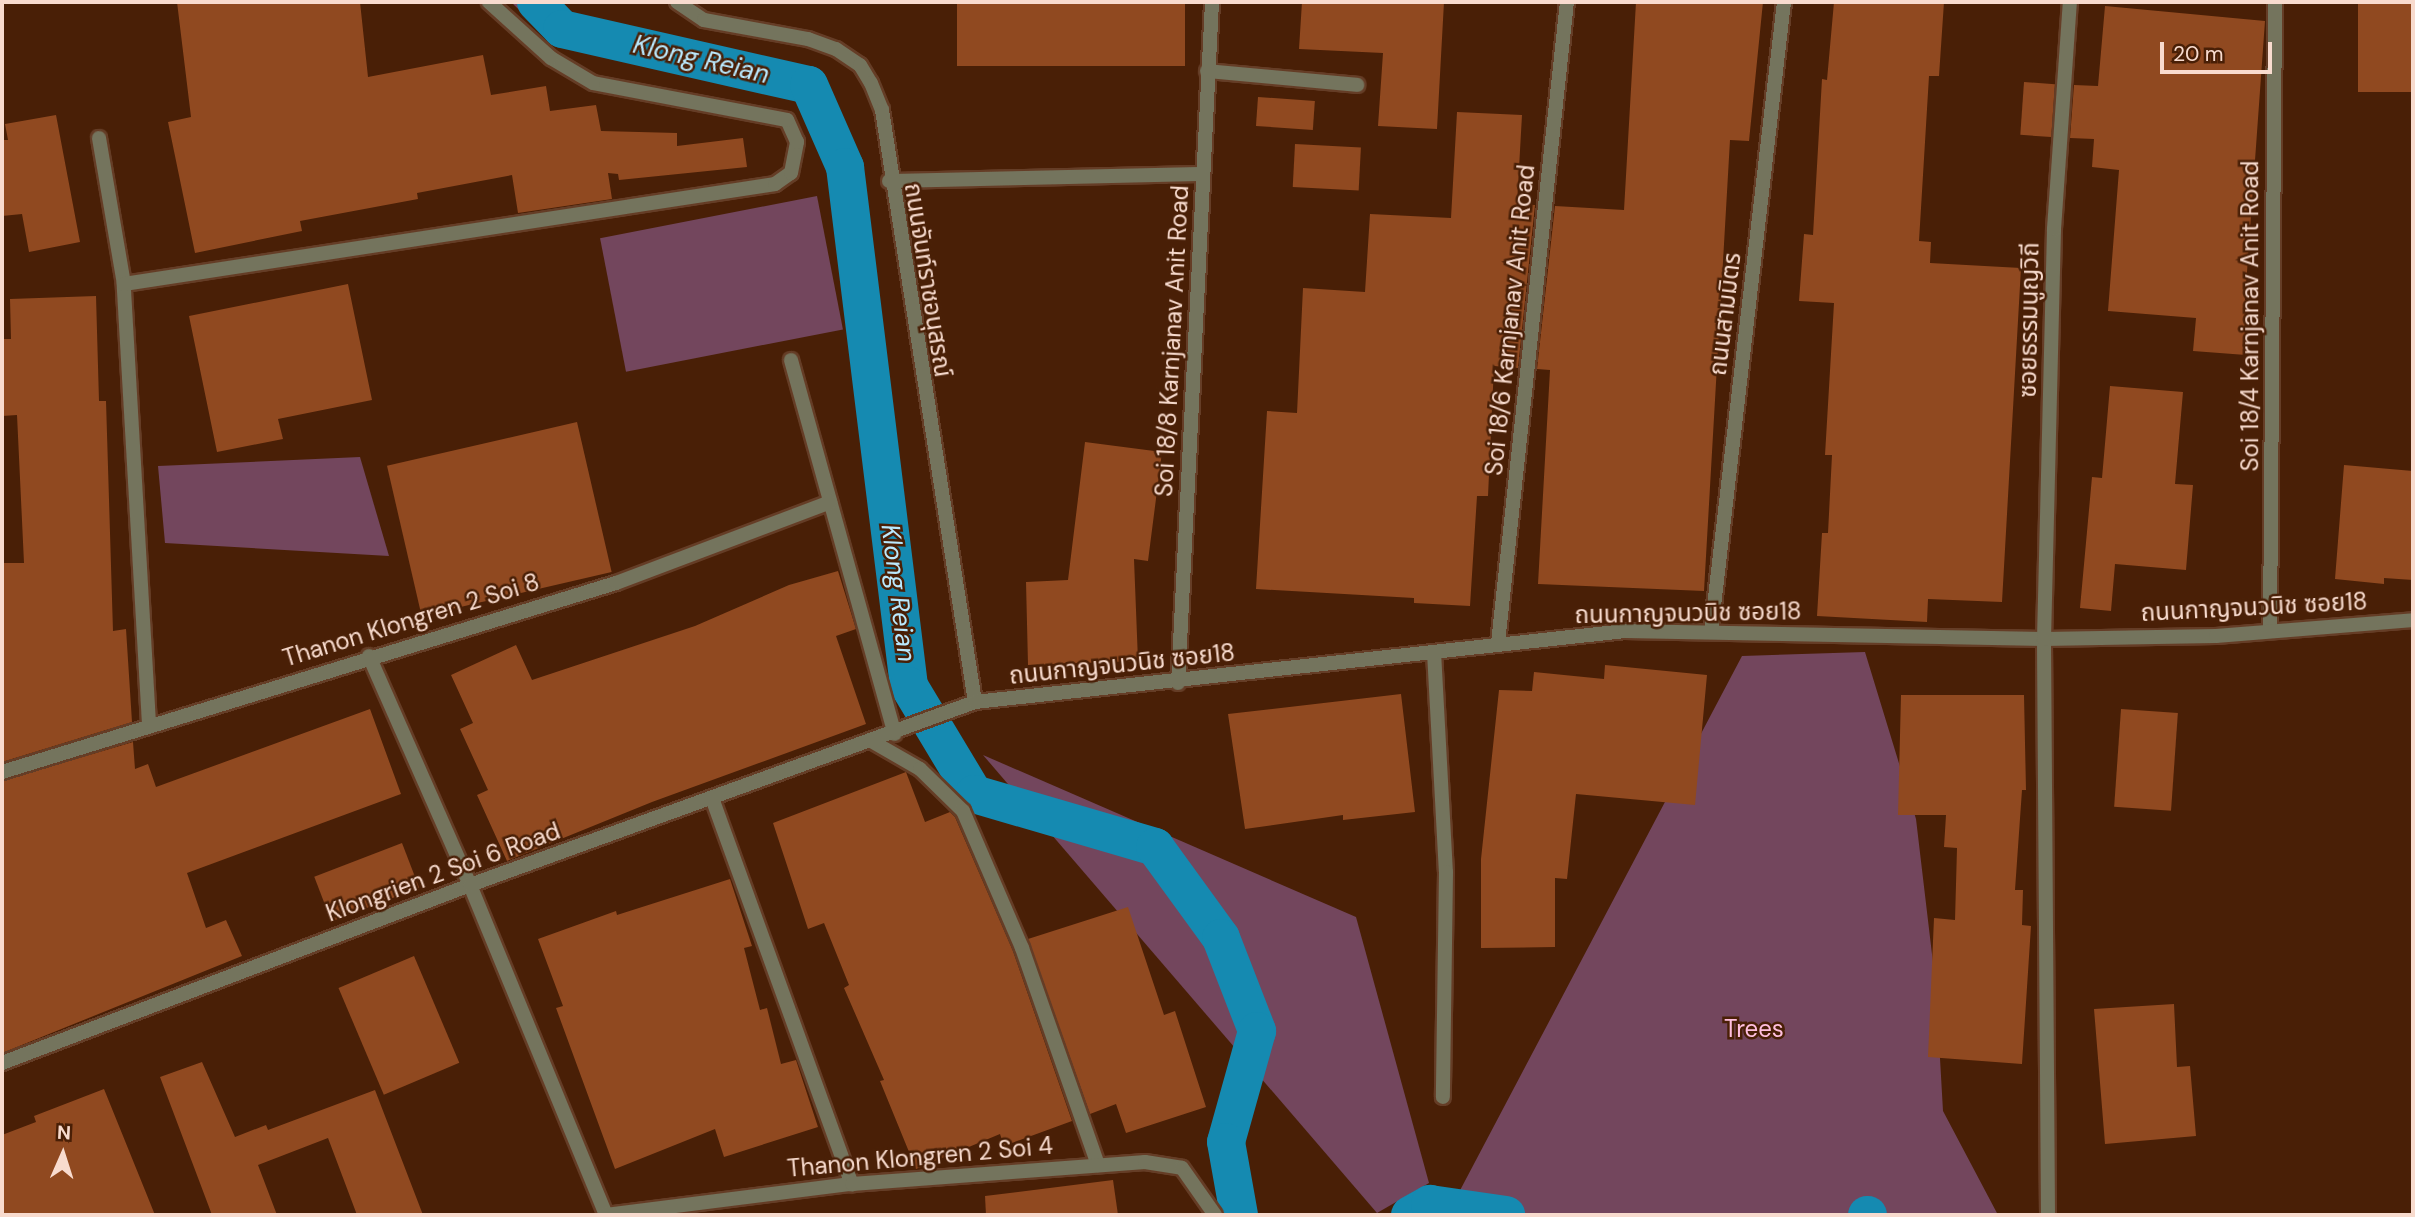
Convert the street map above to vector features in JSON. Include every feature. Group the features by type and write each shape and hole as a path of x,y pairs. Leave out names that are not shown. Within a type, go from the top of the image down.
{"street":[{"path":"124,284 775,184 791,173 797,142 794,127 784,118 593,83 551,58 489,2"},
{"name":"ถนนจันท์ราชอนุสรณ์","path":"677,2 704,20 808,39 860,65 881,110 971,703"},
{"name":"Soi 18/8 Karnjanav Anit Road","path":"1178,683 1212,2"},
{"name":"Soi 18/6 Karnjanav Anit Road","path":"1498,643 1567,2"},
{"name":"ถนนสามมิตร","path":"1711,632 1784,2"},
{"name":"ซอยธรรมนูญวิถี","path":"2048,1215 2044,639 2054,229 2070,2"},
{"name":"Soi 18/4 Karnjanav Anit Road","path":"2270,631 2275,2"},
{"path":"1207,71 1357,85"},
{"path":"99,138 124,284 149,724"},
{"path":"890,181 1203,174"},
{"path":"791,360 898,732"},
{"name":"Thanon Klongren 2 Soi 8","path":"2,772 369,656 615,583 830,502"},
{"name":"ถนนกาญจนวนิช ซอย18","path":"898,732 971,703 1178,683 1498,643 1625,631 2044,639 2270,631 2413,620"},
{"path":"1434,652 1446,872 1443,1097"},
{"path":"369,656 470,885 606,1215"},
{"name":"Klongrien 2 Soi 6 Road","path":"2,1063 470,885 898,732"},
{"path":"873,742 920,769 963,811 1022,948 1098,1165"},
{"path":"712,799 852,1184"},
{"name":"Thanon Klongren 2 Soi 4","path":"606,1215 852,1184 1144,1162 1182,1168 1215,1215"}],"green space":[{"path":"511,2 550,2 548,38"},
{"path":"817,196 843,330 626,372 600,238"},
{"path":"360,457 389,556 165,543 158,466"},
{"name":"Trees","path":"1865,652 1916,819 1936,988 1943,1111 1998,1215 1447,1215 1742,656"},
{"path":"983,755 1356,917 1429,1183 1377,1213"}],"building":[{"path":"177,2 360,2 368,77 483,55 491,95 546,86 550,111 596,105 601,131 677,133 677,146 743,138 747,167 619,180 618,174 608,173 612,199 518,213 512,175 417,193 418,199 300,221 302,231 195,253 168,122 191,117"},
{"path":"957,2 1185,2 1185,66 957,66"},
{"path":"1302,2 1444,2 1437,129 1378,126 1383,53 1299,49"},
{"path":"1636,2 1763,2 1749,141 1730,140 1704,591 1538,584 1550,370 1537,369 1555,206 1624,210"},
{"path":"1834,2 1944,2 1939,76 1929,76 1919,241 1931,242 1930,263 2021,268 2002,602 1928,599 1927,622 1817,616 1822,533 1828,533 1832,455 1825,455 1834,303 1799,301 1804,234 1813,235 1822,79 1827,80"},
{"path":"2358,2 2413,2 2413,92 2358,92"},
{"path":"2105,6 2265,21 2245,300 2250,300 2246,355 2193,351 2196,318 2108,311 2119,170 2092,167 2094,139 2070,138 2074,85 2098,86"},
{"path":"2024,82 2055,84 2051,137 2020,135"},
{"path":"1258,97 1315,101 1313,130 1256,126"},
{"path":"1457,112 1522,115 1517,204 1535,205 1518,368 1494,366 1488,496 1477,496 1470,606 1414,603 1414,598 1256,589 1267,411 1297,413 1303,288 1365,292 1370,214 1451,218"},
{"path":"56,115 80,242 29,252 22,214 2,216 2,140 8,140 5,124"},
{"path":"1295,144 1361,147 1359,190 1293,187"},
{"path":"348,284 372,400 278,419 283,439 217,452 189,316"},
{"path":"96,296 99,401 106,401 113,631 126,629 132,722 2,762 2,563 24,563 17,415 2,416 2,339 11,339 10,299"},
{"path":"2110,386 2183,392 2175,484 2193,485 2186,570 2115,564 2111,611 2080,608 2092,477 2102,478"},
{"path":"577,422 612,572 422,616 387,466"},
{"path":"1085,442 1162,452 1148,561 1134,559 1138,661 1028,665 1026,582 1068,580"},
{"path":"2344,465 2413,471 2413,580 2384,578 2384,584 2335,579"},
{"path":"838,571 856,629 836,636 866,724 652,802 507,861 477,795 488,790 460,729 473,723 451,675 516,645 532,680 695,626 789,585"},
{"path":"1605,665 1707,675 1695,805 1576,794 1567,879 1555,878 1555,947 1481,948 1481,859 1499,690 1532,691 1534,672 1604,679"},
{"path":"1401,694 1415,812 1343,820 1343,815 1245,829 1228,714"},
{"path":"1901,695 2024,695 2026,790 2022,790 2015,890 2023,890 2022,925 2031,926 2022,1064 1928,1057 1934,918 1955,920 1957,848 1944,847 1946,815 1898,815"},
{"path":"370,709 401,794 187,873 206,928 226,920 242,956 2,1053 2,781 133,742 135,769 148,764 156,787"},
{"path":"2121,709 2178,713 2171,811 2114,807"},
{"path":"906,772 925,822 950,812 955,817 1013,951 1072,1121 1004,1146 1000,1134 916,1169 880,1081 884,1080 844,988 849,985 824,923 808,929 773,823"},
{"path":"402,843 419,888 331,921 314,877"},
{"path":"730,879 752,946 744,948 760,1010 767,1008 781,1064 796,1060 818,1127 724,1157 715,1129 615,1169 556,1008 563,1006 538,939 616,911 617,915"},
{"path":"1128,907 1164,1015 1175,1011 1206,1107 1126,1133 1116,1104 1090,1114 1028,939"},
{"path":"414,956 459,1063 384,1095 339,988"},
{"path":"2174,1004 2177,1067 2190,1066 2196,1136 2105,1144 2094,1009"},
{"path":"202,1062 235,1137 266,1125 268,1130 375,1090 423,1215 357,1215 328,1138 258,1165 277,1215 212,1215 160,1077"},
{"path":"104,1089 155,1215 2,1215 2,1135 36,1122 34,1116"},
{"path":"1113,1180 1118,1215 986,1215 985,1196"}],"waterway":[{"name":"Klong Reian","path":"536,2 562,29 809,85 845,167 909,686 974,794 1155,847 1221,938 1257,1031 1226,1142 1239,1215"},
{"name":"Klong Reian","path":"1410,1215 1430,1204 1506,1215"}]}
